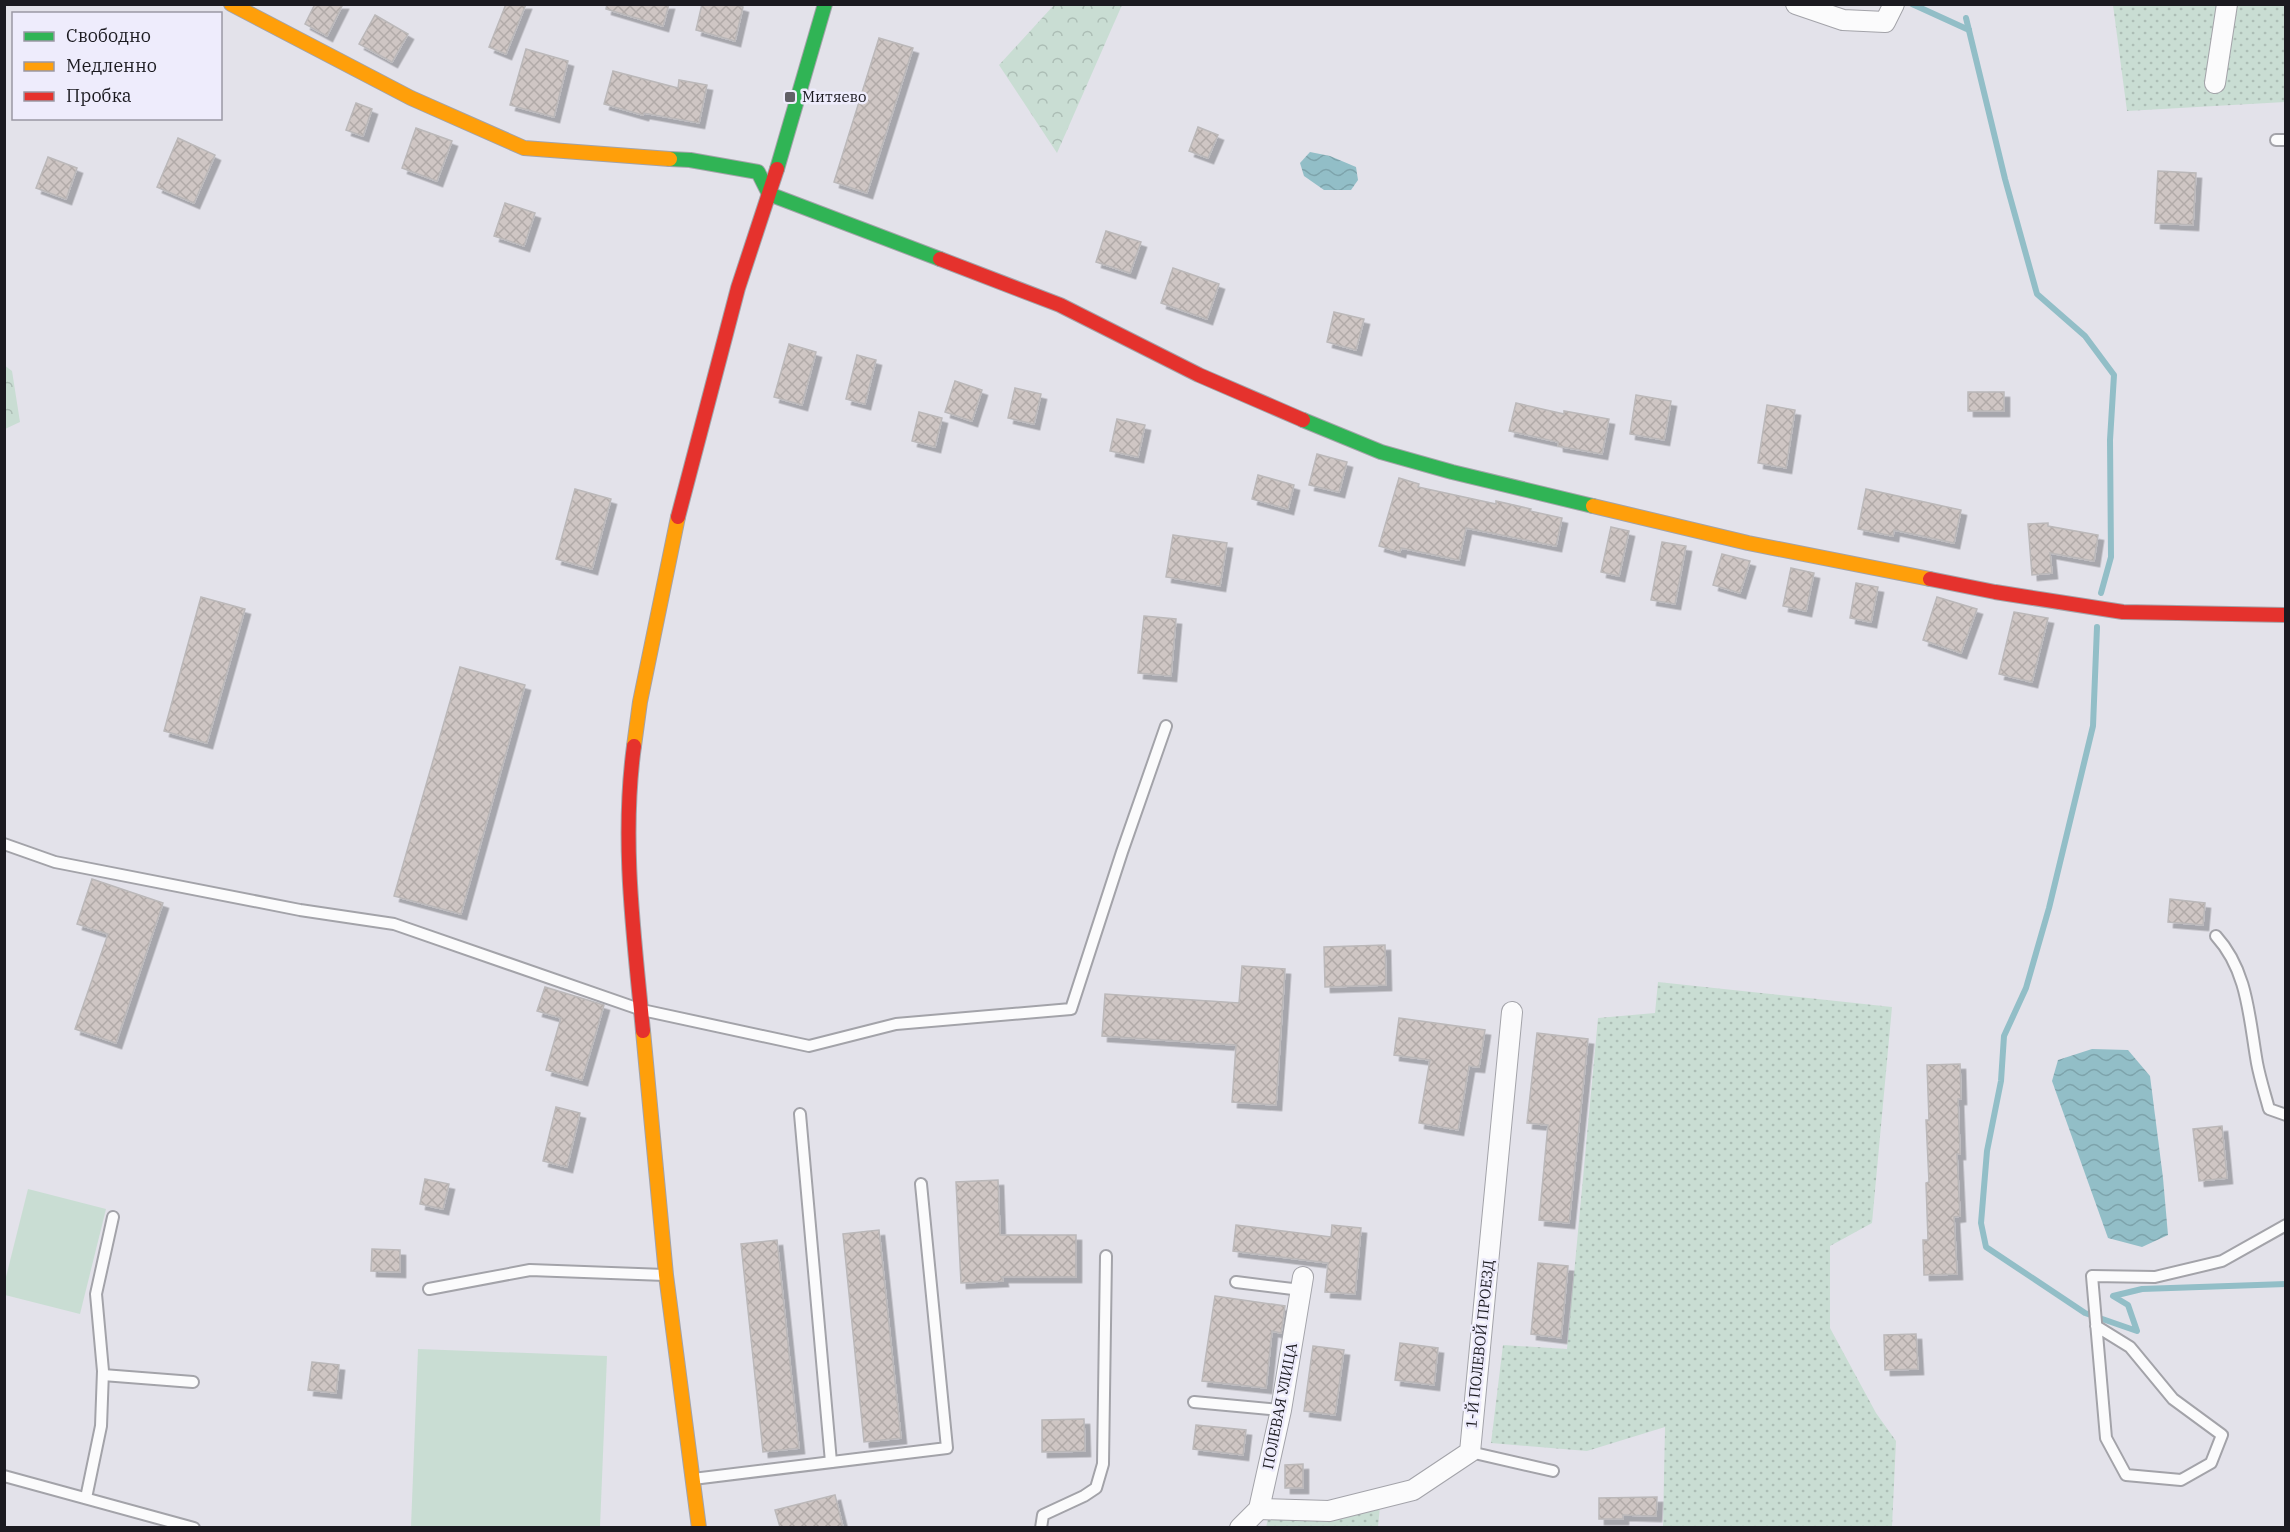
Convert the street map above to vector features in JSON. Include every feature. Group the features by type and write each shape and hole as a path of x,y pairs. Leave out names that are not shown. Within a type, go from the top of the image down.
{"street":[{"path":"231,4 411,98 524,148 690,160 758,172 769,194 1060,305 1199,375 1270,407 1381,452 1452,472 1748,543 1995,592 2123,612 2286,615"},
{"path":"699,1527 666,1275 630,898 628,849 630,783 636,726 680,507 738,288 769,194 825,4"},
{"path":"1796,4 1843,20 1889,13"},
{"path":"2215,84 2227,4"},
{"name":"1-Й ПОЛЕВОЙ ПРОЕЗД","path":"1470,1452 1512,1012"},
{"name":"ПОЛЕВАЯ УЛИЦА","path":"1259,1509 1281,1410 1302,1284"},
{"path":"1240,1527 1259,1509 1329,1511 1413,1490 1470,1452"}],"lane":[{"path":"4,844 55,862 300,910 394,924 642,1010 809,1046 896,1024 1071,1009 1166,726"},
{"path":"2216,936 2227,949 2246,990 2258,1066 2269,1109 2286,1115"},
{"path":"800,1114 831,1462"},
{"path":"692,1479 947,1448 921,1184"},
{"path":"86,1498 100,1426 103,1375 96,1294 113,1217"},
{"path":"2096,1326 2130,1347 2173,1398 2222,1436 2211,1463 2181,1480 2126,1475 2106,1438 2096,1326 2092,1276 2155,1277 2222,1261 2286,1225"},
{"path":"1041,1527 1043,1515 1096,1488 1102,1464 1106,1256"},
{"path":"429,1289 531,1270 666,1275"},
{"path":"1236,1282 1302,1284"},
{"path":"103,1375 193,1382"},
{"path":"1194,1402 1281,1410"},
{"path":"1470,1452 1553,1471"},
{"path":"4,1476 194,1527"}],"green space":[{"path":"1054,5 1122,5 1057,153 999,65"},
{"path":"2113,5 2285,5 2285,102 2127,111"},
{"path":"4,365 12,371 20,422 5,429"},
{"path":"1658,982 1892,1007 1872,1223 1830,1246 1830,1328 1876,1413 1896,1441 1892,1527 1663,1527 1665,1427 1587,1451 1491,1443 1503,1345 1567,1349 1598,1018 1655,1013"},
{"path":"28,1189 106,1209 80,1314 5,1295 5,1281"},
{"path":"418,1349 607,1356 600,1527 411,1527"},
{"path":"1380,1506 1378,1527 1266,1528 1268,1518"}],"water":[{"path":"1310,152 1330,156 1356,167 1358,180 1351,190 1324,190 1304,176 1300,163"},
{"path":"2092,1049 2128,1050 2150,1076 2168,1235 2142,1247 2108,1238 2052,1081 2058,1060"}],"building":[{"path":"315,4 343,4 327,36 305,24"},
{"path":"506,4 526,4 506,54 489,47"},
{"path":"607,4 669,4 663,26 606,9"},
{"path":"702,4 733,4 743,7 735,41 696,30"},
{"path":"375,15 408,34 392,62 359,44"},
{"path":"879,38 913,48 867,193 834,182"},
{"path":"526,49 568,61 554,117 510,105"},
{"path":"613,71 678,88 679,80 707,85 699,123 644,113 643,115 604,104"},
{"path":"356,103 372,109 363,136 346,130"},
{"path":"1198,127 1218,135 1208,158 1189,151"},
{"path":"416,128 452,141 437,181 402,168"},
{"path":"178,138 215,155 194,203 157,187"},
{"path":"48,157 77,168 66,199 36,188"},
{"path":"2158,171 2196,173 2193,225 2155,223"},
{"path":"505,203 535,213 524,246 494,236"},
{"path":"1106,231 1141,242 1130,273 1096,262"},
{"path":"1173,268 1219,284 1207,319 1161,303"},
{"path":"1334,312 1364,319 1356,350 1327,342"},
{"path":"789,344 816,352 802,405 774,397"},
{"path":"857,355 876,360 865,404 846,399"},
{"path":"955,381 982,390 972,421 945,412"},
{"path":"1015,388 1041,394 1034,424 1008,418"},
{"path":"1968,392 2004,392 2004,411 1968,411"},
{"path":"1636,395 1671,401 1664,440 1630,434"},
{"path":"1516,403 1564,414 1564,411 1609,419 1602,454 1558,446 1558,442 1509,431"},
{"path":"1767,405 1795,410 1786,468 1758,463"},
{"path":"919,412 942,418 935,447 912,441"},
{"path":"1117,419 1145,425 1138,457 1110,451"},
{"path":"1317,454 1347,462 1339,492 1309,485"},
{"path":"1258,475 1294,485 1288,509 1252,499"},
{"path":"1399,478 1419,484 1418,487 1496,504 1496,501 1562,518 1556,546 1466,528 1459,560 1401,548 1400,552 1379,546"},
{"path":"575,489 611,499 592,569 556,559"},
{"path":"1866,489 1961,510 1954,543 1894,530 1893,536 1858,529"},
{"path":"2048,523 2048,526 2098,535 2094,561 2050,553 2052,573 2032,575 2028,524"},
{"path":"1611,527 1629,531 1619,576 1601,572"},
{"path":"1173,535 1227,543 1220,586 1166,577"},
{"path":"1662,542 1686,546 1675,604 1651,600"},
{"path":"1722,554 1750,561 1740,593 1713,585"},
{"path":"1791,568 1814,573 1806,611 1783,606"},
{"path":"1856,583 1878,587 1871,622 1850,618"},
{"path":"201,597 245,609 207,743 164,731"},
{"path":"1937,597 1977,609 1961,653 1923,640"},
{"path":"2014,612 2048,618 2032,682 1999,674"},
{"path":"1144,616 1176,619 1171,676 1138,673"},
{"path":"460,667 525,685 461,914 394,896"},
{"path":"92,879 163,903 116,1043 75,1029 108,934 77,924"},
{"path":"2170,899 2205,903 2203,925 2168,922"},
{"path":"1385,945 1386,985 1325,987 1324,947"},
{"path":"1242,966 1285,969 1276,1105 1232,1102 1236,1045 1102,1036 1105,994 1239,1003"},
{"path":"545,987 604,1005 582,1080 546,1070 561,1018 537,1011"},
{"path":"1399,1018 1485,1030 1479,1067 1469,1066 1458,1130 1419,1123 1430,1060 1394,1055"},
{"path":"1537,1033 1588,1039 1569,1223 1539,1220 1548,1125 1527,1123"},
{"path":"1960,1064 1961,1099 1958,1099 1960,1154 1957,1154 1960,1216 1954,1217 1957,1274 1924,1275 1923,1240 1928,1240 1926,1183 1929,1182 1926,1120 1929,1120 1927,1065"},
{"path":"556,1107 580,1113 567,1167 543,1161"},
{"path":"2222,1126 2227,1178 2199,1181 2193,1129"},
{"path":"425,1179 449,1184 443,1209 420,1204"},
{"path":"998,1180 1000,1235 1076,1235 1076,1277 1002,1277 1003,1281 961,1283 956,1182"},
{"path":"1236,1225 1331,1237 1332,1225 1361,1228 1355,1294 1325,1292 1328,1263 1233,1251"},
{"path":"879,1230 901,1438 864,1442 843,1234"},
{"path":"777,1240 799,1448 763,1452 741,1244"},
{"path":"372,1249 400,1250 400,1272 371,1271"},
{"path":"1538,1263 1568,1266 1561,1338 1531,1334"},
{"path":"1215,1296 1285,1306 1281,1333 1272,1331 1266,1388 1202,1381"},
{"path":"1916,1334 1918,1369 1885,1370 1884,1335"},
{"path":"1400,1343 1438,1348 1434,1385 1395,1380"},
{"path":"1313,1346 1344,1350 1335,1415 1304,1411"},
{"path":"312,1362 339,1365 336,1393 308,1390"},
{"path":"1084,1419 1085,1451 1042,1452 1042,1420"},
{"path":"1196,1425 1246,1430 1243,1455 1193,1449"},
{"path":"1303,1464 1303,1488 1285,1488 1285,1465"},
{"path":"835,1495 843,1527 780,1527 775,1510"},
{"path":"1657,1497 1656,1516 1623,1515 1623,1519 1599,1519 1599,1498"}],"waterway":[{"path":"1912,4 1969,30"},
{"path":"1966,18 2005,179 2037,294 2085,336 2114,375 2110,440 2111,557 2101,593"},
{"path":"2097,627 2093,726 2049,908 2026,988 2004,1036 2001,1081 1987,1151 1981,1223 1986,1247 2085,1313 2137,1331 2128,1305 2113,1296 2142,1289 2286,1284"}],"traffic: fast":[{"path":"777,169 825,4"},
{"path":"670,159 690,160 758,172 769,194 940,259"},
{"path":"1303,420 1381,452 1452,472 1593,506"}],"traffic: slow":[{"path":"231,4 411,98 524,148 670,159"},
{"path":"1593,506 1748,543 1930,579"},
{"path":"634,746 640,702 678,517"},
{"path":"643,1031 666,1275 699,1528"}],"traffic: jam":[{"path":"678,517 738,288 777,169"},
{"path":"940,259 1060,305 1199,375 1303,420"},
{"path":"1930,579 1995,592 2123,612 2286,615"},
{"path":"634,746 629,817 630,888 643,1031"}],"place":[{"name":"Митяево","path":"790,97"}]}
